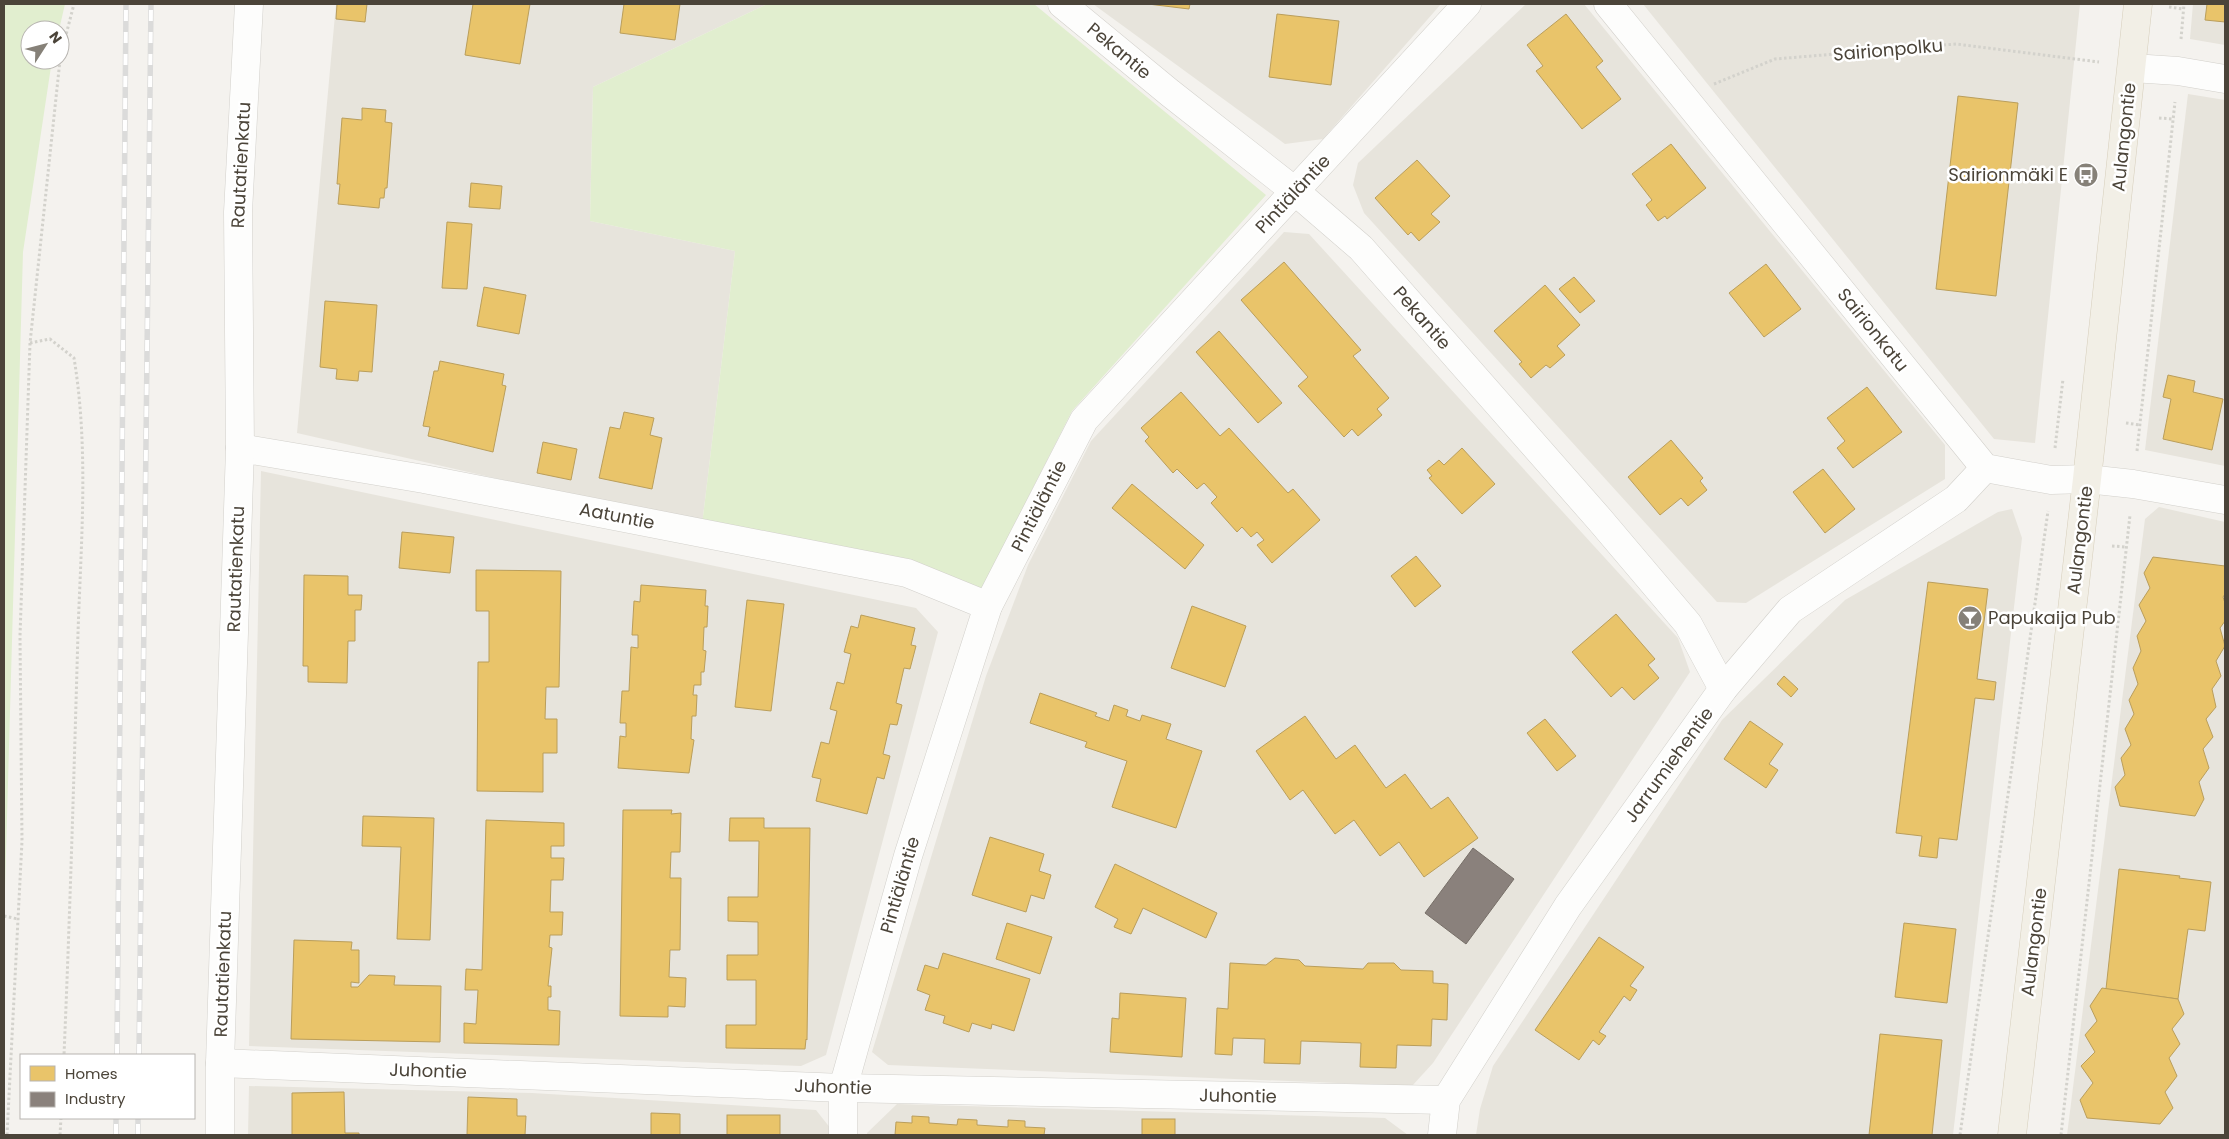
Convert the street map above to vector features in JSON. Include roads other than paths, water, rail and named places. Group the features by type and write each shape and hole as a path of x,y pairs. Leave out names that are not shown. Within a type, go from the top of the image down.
{"main road":[{"name":"Aulangontie","path":"2012,1135 2087,479 2138,4"}],"street":[{"name":"Rautatienkatu","path":"220,1135 220,1063 240,448 238,212 249,4"},
{"name":"Pekantie","path":"1062,4 1170,93 1296,192 1361,248 1600,520 1688,624 1723,689"},
{"name":"Pintiäläntie","path":"843,1135 843,1088 908,856 988,606 1084,420 1296,192 1467,4"},
{"name":"Sairionkatu","path":"1608,4 1986,468"},
{"path":"2132,68 2178,71 2225,79"},
{"name":"Aatuntie","path":"240,448 424,479 906,573 988,606"},
{"path":"1986,468 2051,480 2087,479 2133,484 2225,500"},
{"name":"Jarrumiehentie","path":"1442,1135 1446,1100 1568,906 1723,689 1790,610 1956,499 1986,468"},
{"name":"Juhontie","path":"220,1063 843,1088 1446,1100"}],"railway":[{"path":"117,1054 126,4"},
{"path":"139,1054 151,4"},
{"path":"116,1119 116,1135"},
{"path":"138,1119 138,1135"}],"place":[{"name":"Sairionmäki E","path":"2086,175"},
{"name":"Papukaija Pub","path":"1970,618"}]}
